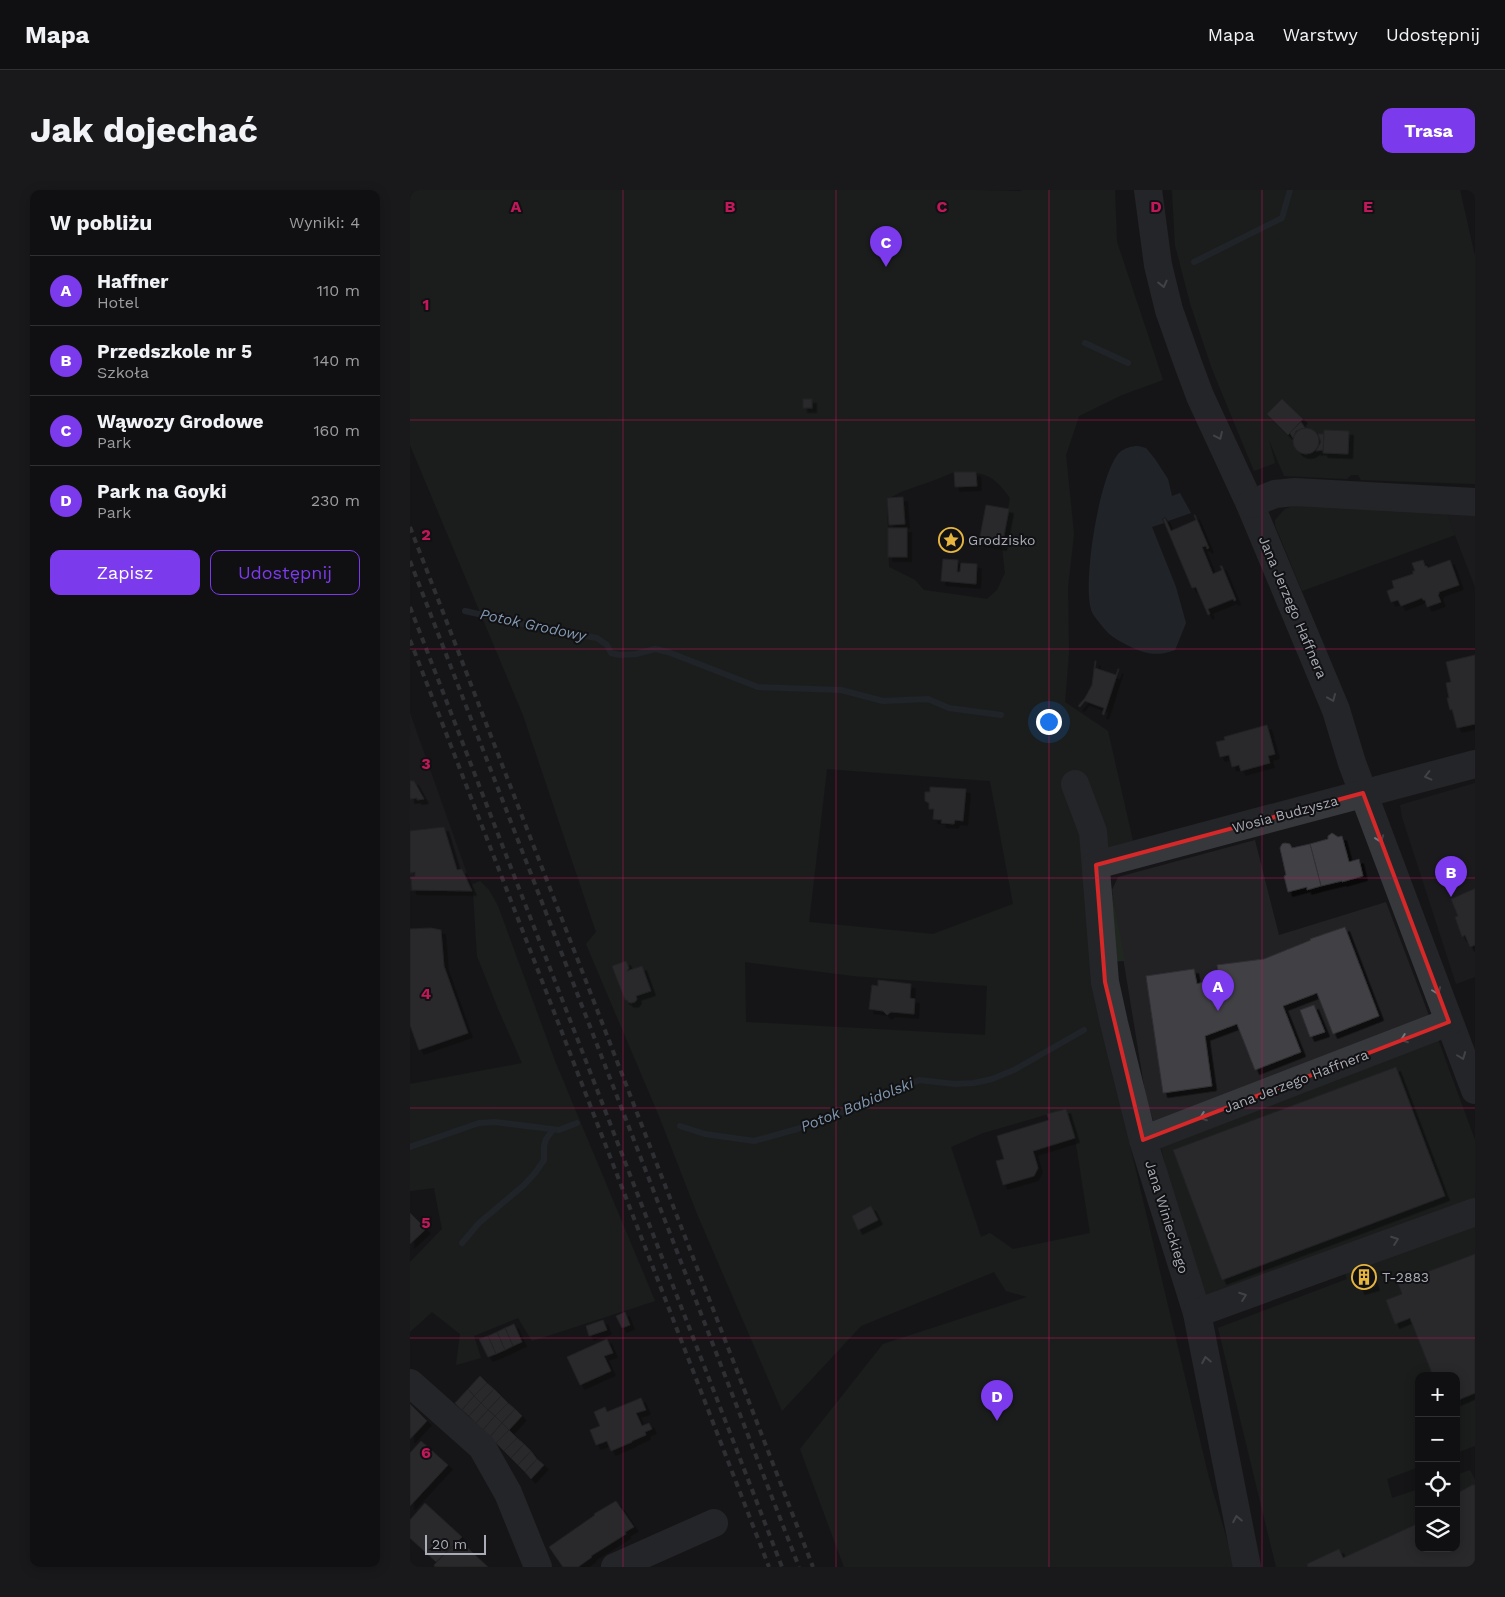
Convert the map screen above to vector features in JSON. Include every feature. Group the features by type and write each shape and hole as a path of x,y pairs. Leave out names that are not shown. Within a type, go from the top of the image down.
{"street":[{"name":"Jana Jerzego Haffnera","path":"1148,190 1158,265 1169,310 1200,396 1250,504 1336,710 1352,763 1475,1090"},
{"path":"1250,504 1275,494 1295,492 1475,502"},
{"name":"Wosia Budzysza","path":"1096,865 1475,764"},
{"name":"Jana Winieckiego","path":"1076,784 1093,832 1105,982 1143,1140 1197,1313 1247,1567"},
{"name":"Jana Jerzego Haffnera","path":"1143,1140 1449,1022"},
{"path":"1197,1313 1475,1212"},
{"path":"410,1383 482,1447 508,1493 538,1567"},
{"path":"615,1567 714,1524"}],"highlighted area":[{"path":"1363,793 1449,1022 1143,1140 1105,982 1096,865"}],"shaded area":[{"path":"410,190 1115,190 1117,242 1163,380 1122,395 1079,416 1066,455 1074,534 1068,587 1069,653 1065,702 1108,731 1133,841 1104,849 1125,961 1092,963 1112,1070 1209,1478 1235,1567 844,1567 800,1449 883,1344 1027,1297 1006,1291 994,1272 861,1326 782,1411 698,1216 659,1116 586,944 596,932 523,715 410,445","holes":["954,472 964,472 986,476 998,483 1010,498 1002,546 1005,573 997,590 987,599 924,590 915,580 889,567 887,498","827,769 990,781 1013,904 933,934 809,922","745,962 853,976 987,986 985,1035 746,1022","1066,1109 1075,1138 1090,1233 1013,1249 990,1233 981,1237 951,1147 983,1133"]},
{"path":"1172,190 1460,190 1475,256 1475,484 1361,480 1358,475 1351,475 1347,479 1284,476 1269,440 1275,463 1254,471 1212,369 1190,303 1175,245"},
{"path":"1138,446 1146,448 1155,459 1168,479 1172,496 1180,493 1191,513 1168,521 1165,517 1162,519 1164,523 1152,527 1176,587 1186,623 1175,650 1156,654 1139,651 1111,635 1093,614 1089,599 1094,529 1106,481 1113,463 1120,452 1124,449"},
{"path":"1296,505 1446,510 1455,535 1302,591 1275,525 1275,520 1285,509"},
{"path":"1446,510 1475,512 1475,587 1455,535"},
{"path":"410,713 471,885 473,892 410,891"},
{"path":"1475,783 1475,977 1456,984 1402,817 1400,805"},
{"path":"1255,840 1279,935 1386,902 1436,1034 1159,1139 1146,1098 1112,890 1118,877"},
{"path":"480,881 489,890 498,906 555,1061 655,1301 532,1341 518,1318 474,1336 481,1358 456,1365 460,1334 432,1312 410,1332 410,1262 442,1229 434,1188 410,1191 410,1084 522,1063 477,956 471,885"},
{"path":"1436,1034 1475,1140 1475,1202 1199,1306 1159,1139"},
{"path":"1475,1224 1475,1446 1460,1452 1460,1372 1415,1372 1415,1468 1387,1479 1392,1498 1415,1490 1415,1552 1460,1552 1460,1474 1470,1470 1475,1480 1475,1567 1276,1567 1218,1328 1347,1279 1342,1264"}],"building":[{"path":"803,399 812,399 812,408 803,408"},
{"path":"1282,399 1303,419 1288,435 1267,414"},
{"path":"1301,422 1305,428 1296,431 1293,438 1290,433"},
{"path":"1306,428 1316,431 1319,441 1316,451 1306,454 1296,451 1293,441 1296,431"},
{"path":"1324,430 1349,431 1348,454 1323,453"},
{"path":"1318,434 1324,434 1323,450 1316,451 1321,442"},
{"path":"954,472 976,472 977,486 955,487"},
{"path":"903,497 905,524 889,525 887,498"},
{"path":"986,505 1009,509 1002,546 979,542"},
{"path":"1194,515 1209,548 1207,549 1206,546 1202,547 1213,574 1222,570 1220,566 1222,566 1236,600 1234,601 1233,599 1208,609 1210,614 1208,615 1196,587 1192,588 1163,519 1165,518 1171,531 1196,520"},
{"path":"888,528 907,528 907,557 888,557"},
{"path":"943,559 958,560 957,572 960,572 961,563 977,564 976,584 941,581"},
{"path":"1423,560 1428,568 1450,560 1459,585 1439,592 1438,595 1441,602 1427,607 1425,600 1422,598 1401,606 1398,600 1391,602 1387,591 1394,588 1392,581 1413,574 1413,571 1415,571 1412,563"},
{"path":"1475,655 1475,724 1457,728 1447,698 1449,698 1446,683 1451,682 1446,662"},
{"path":"1095,661 1095,668 1116,675 1119,669 1104,715 1102,714 1104,708 1085,701 1080,707 1078,706 1092,685"},
{"path":"1267,725 1275,754 1268,756 1270,763 1241,771 1239,765 1232,767 1229,755 1220,757 1216,742 1225,740 1224,737"},
{"path":"410,781 414,781 424,799 410,799"},
{"path":"930,787 966,789 963,821 955,820 954,824 941,823 942,820 933,819 934,809 929,809 929,803 925,801 925,792 930,792"},
{"path":"444,827 457,870 462,869 472,891 412,890 411,877 415,876 415,872 410,873 410,831"},
{"path":"1332,833 1338,837 1342,836 1349,862 1359,859 1363,876 1321,886 1310,844 1328,839 1328,836"},
{"path":"1285,843 1290,844 1292,848 1310,844 1321,886 1307,890 1307,887 1288,892 1280,848"},
{"path":"1474,889 1475,945 1470,947 1465,935 1462,937 1455,917 1458,916 1451,899"},
{"path":"1345,927 1379,1016 1333,1034 1317,993 1283,1006 1301,1052 1255,1070 1237,1024 1205,1036 1212,1086 1163,1093 1146,976 1194,969 1197,984 1219,977 1217,965 1264,959 1310,939"},
{"path":"431,928 441,930 444,966 468,1033 419,1050 410,1025 410,929"},
{"path":"626,961 629,968 627,971 642,966 651,991 636,996 635,1002 631,1003 625,1000 612,966"},
{"path":"878,980 911,984 910,998 915,999 914,1014 891,1012 887,1015 883,1011 869,1009 872,985 878,986"},
{"path":"1314,1005 1325,1032 1310,1037 1300,1010"},
{"path":"1396,1067 1445,1196 1222,1280 1173,1150"},
{"path":"1066,1109 1075,1138 1033,1151 1038,1168 1034,1176 1003,1185 996,1161 1004,1159 997,1136 1049,1120 1047,1114"},
{"path":"871,1206 878,1220 858,1230 852,1216"},
{"path":"410,1213 426,1229 410,1244"},
{"path":"1475,1254 1475,1393 1460,1399 1460,1372 1431,1372 1410,1318 1395,1324 1386,1300 1402,1294 1398,1283"},
{"name":"T-2883","path":"1368,1263 1375,1286 1360,1290 1354,1268"},
{"path":"625,1312 630,1325 622,1328 616,1316"},
{"path":"603,1320 607,1330 589,1336 586,1326"},
{"path":"514,1324 522,1342 513,1346 505,1328"},
{"path":"505,1328 513,1346 505,1350 497,1332"},
{"path":"497,1332 505,1350 496,1354 488,1336"},
{"path":"488,1336 496,1354 488,1357 479,1339"},
{"path":"607,1339 613,1353 604,1356 611,1371 580,1385 567,1357"},
{"path":"480,1376 487,1383 474,1396 468,1389"},
{"path":"487,1383 494,1389 481,1403 474,1396"},
{"path":"468,1389 474,1396 462,1410 455,1403"},
{"path":"494,1389 501,1396 488,1410 481,1403"},
{"path":"474,1396 481,1403 469,1416 462,1410"},
{"path":"501,1396 508,1403 495,1416 488,1410"},
{"path":"641,1398 646,1410 636,1413 642,1426 649,1423 652,1429 645,1432 646,1435 611,1451 607,1441 596,1445 590,1430 600,1426 594,1412 605,1407 607,1412"},
{"path":"481,1403 488,1410 476,1423 469,1416"},
{"path":"508,1403 515,1409 502,1423 495,1416"},
{"path":"410,1404 427,1421 410,1439"},
{"path":"515,1409 522,1416 509,1430 502,1423"},
{"path":"488,1410 495,1416 483,1430 476,1423"},
{"path":"495,1416 502,1423 490,1437 483,1430"},
{"path":"502,1423 509,1430 496,1443 490,1437"},
{"path":"509,1430 517,1438 504,1451 496,1443"},
{"path":"517,1438 524,1444 511,1458 504,1451"},
{"path":"421,1441 448,1465 410,1506 410,1453"},
{"path":"524,1444 531,1451 518,1465 511,1458"},
{"path":"531,1451 537,1459 525,1472 518,1465"},
{"path":"537,1459 544,1465 531,1479 525,1472"},
{"path":"1475,1485 1475,1567 1308,1567 1307,1564 1339,1549 1343,1558 1415,1525 1415,1552 1460,1552 1460,1492"},
{"path":"616,1501 634,1527 578,1567 563,1567 549,1547 594,1514"},
{"path":"425,1503 462,1537 436,1562 410,1538 410,1520"},
{"path":"459,1540 488,1567 435,1567 434,1565"}],"waterway":[{"path":"1194,262 1282,218 1290,190"},
{"name":"Potok Grodowy","path":"1085,343 1128,363"},
{"name":"Potok Grodowy","path":"465,611 597,638 607,645 611,653 620,655 636,654 655,649 668,652 758,687 841,690 883,701 928,699 949,708 1001,715"},
{"name":"Potok Babidolski","path":"680,1126 705,1134 754,1141 797,1129 880,1098 919,1080 955,1084 974,1083 992,1079 1014,1070 1084,1030"},
{"name":"Potok Babidolski","path":"410,1147 479,1123 495,1122 559,1130 577,1123"},
{"path":"462,1243 479,1223 524,1185 535,1173 544,1160 546,1139 553,1130"}],"railway":[{"path":"410,527 813,1567"},
{"path":"410,561 799,1567"},
{"path":"410,607 782,1567"},
{"path":"410,640 769,1567"}],"place":[{"name":"Wąwozy Grodowe","path":"886,267"},
{"name":"Grodzisko","path":"951,540"},
{"name":"Przedszkole nr 5","path":"1451,897"},
{"name":"Haffner","path":"1218,1011"},
{"name":"T-2883","path":"1364,1277"},
{"name":"Park na Goyki","path":"997,1421"}]}
